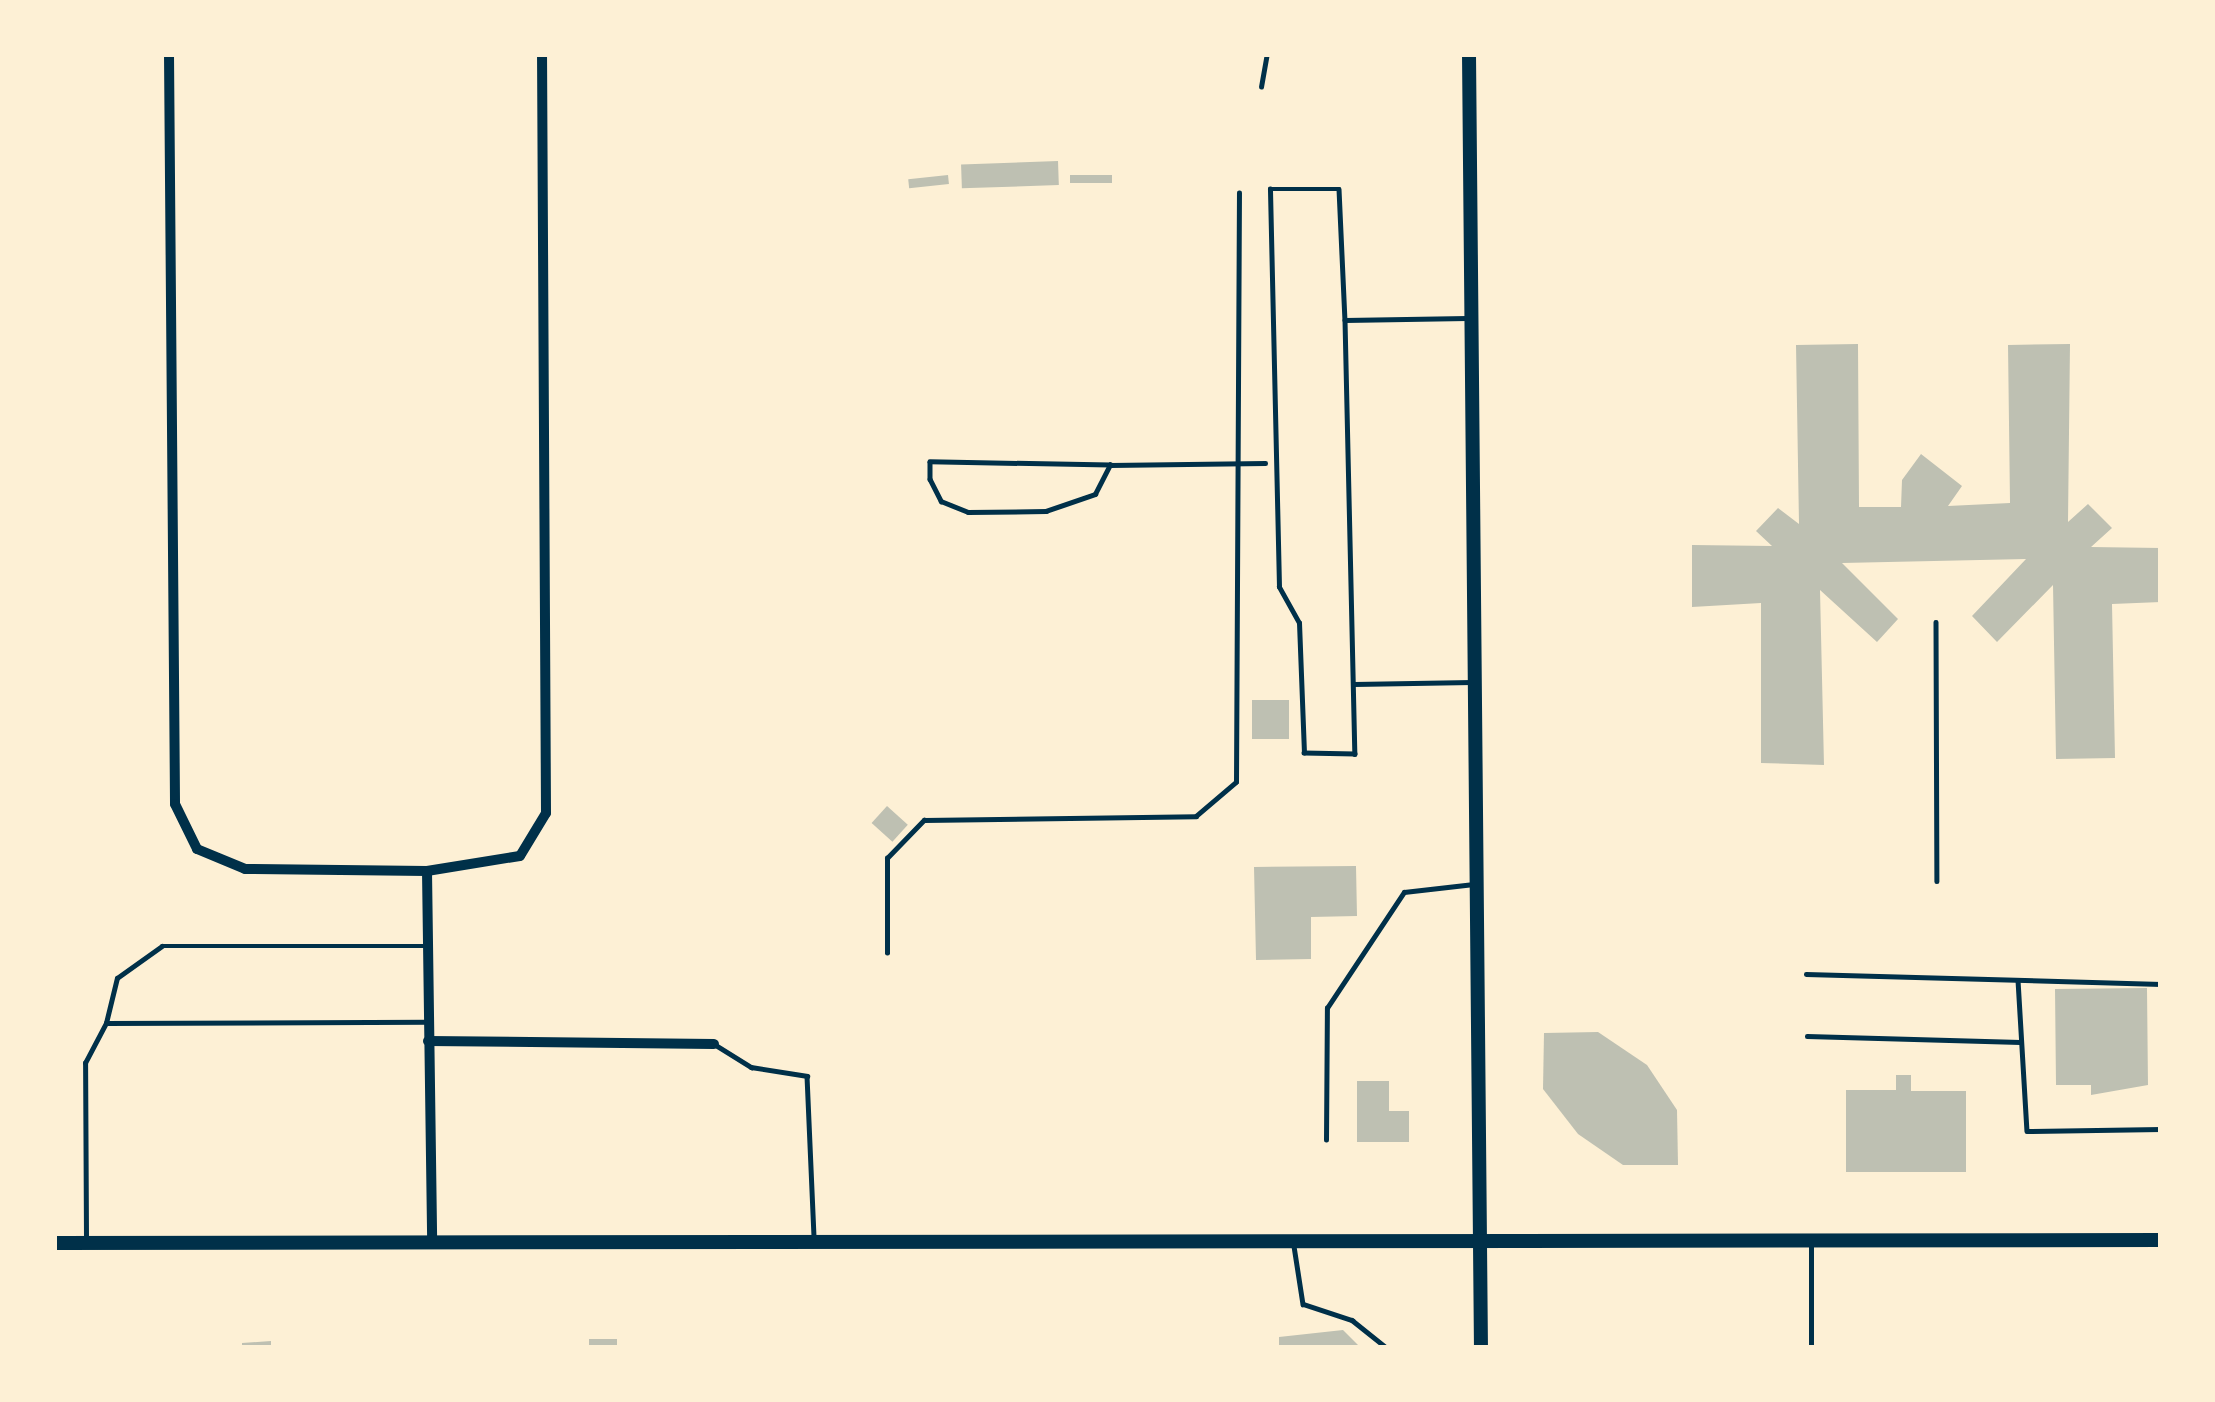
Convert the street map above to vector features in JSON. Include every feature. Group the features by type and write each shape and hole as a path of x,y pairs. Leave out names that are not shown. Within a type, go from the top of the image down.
{"street":[{"path":"169,54 175,805 197,848 245,868 427,871 520,856 546,813 542,54"},
{"path":"1469,54 1481,1348"},
{"path":"427,871 432,1239"},
{"path":"428,1041 714,1044"},
{"path":"54,1243 2161,1240"}],"lane":[{"path":"1261,87 1267,54"},
{"path":"1270,189 1340,189 1345,320 1355,754 1304,753 1299,623 1279,587 1270,189"},
{"path":"1345,320 1472,318"},
{"path":"1936,622 1937,881"},
{"path":"1354,684 1477,682"},
{"path":"1326,1140 1327,1008 1404,892 1480,883"},
{"path":"86,1242 85,1063 106,1023 117,978 162,946 427,946"},
{"path":"1806,974 2161,984"},
{"path":"2018,980 2026,1131 2161,1129"},
{"path":"106,1023 428,1022"},
{"path":"1807,1036 2020,1042"},
{"path":"714,1044 751,1067 807,1076 814,1243"},
{"path":"1293,1240 1303,1304 1352,1320 1387,1348"},
{"path":"1810,1348 1811,1240"}],"path":[{"path":"887,953 886,858 924,820 1196,817 1225,797 1243,762 1239,194"},
{"path":"1110,465 1095,494 1046,511 968,512 941,501 930,479 930,462 1276,463"}],"building":[{"path":"1058,161 1059,185 962,188 961,164"},
{"path":"948,175 949,184 909,188 908,179"},
{"path":"1070,175 1112,175 1112,183 1070,183"},
{"path":"1858,344 1859,507 1901,507 1902,480 1921,454 1962,486 1948,506 2010,503 2008,345 2070,344 2068,522 2088,504 2112,528 2091,547 2161,548 2161,602 2112,604 2115,758 2056,759 2053,585 1997,642 1972,616 2026,559 1842,563 1898,619 1877,642 1820,590 1824,765 1761,763 1761,603 1692,607 1692,545 1772,546 1756,531 1778,508 1799,524 1796,345"},
{"path":"1252,700 1289,700 1289,739 1252,739"},
{"path":"887,806 908,825 892,842 872,823"},
{"path":"1356,866 1357,916 1311,917 1311,959 1256,960 1254,867"},
{"path":"2147,988 2148,1085 2091,1095 2091,1085 2056,1085 2055,989"},
{"path":"1598,1032 1647,1065 1677,1110 1678,1165 1623,1165 1578,1134 1543,1089 1544,1033"},
{"path":"1896,1075 1911,1075 1911,1091 1966,1091 1966,1172 1846,1172 1846,1090 1896,1090"},
{"path":"1357,1081 1389,1081 1389,1111 1409,1111 1409,1142 1357,1142"},
{"path":"1343,1330 1361,1348 1279,1348 1279,1337"},
{"path":"589,1339 617,1339 617,1348 589,1348"},
{"path":"271,1341 271,1348 242,1348 242,1343"}]}
